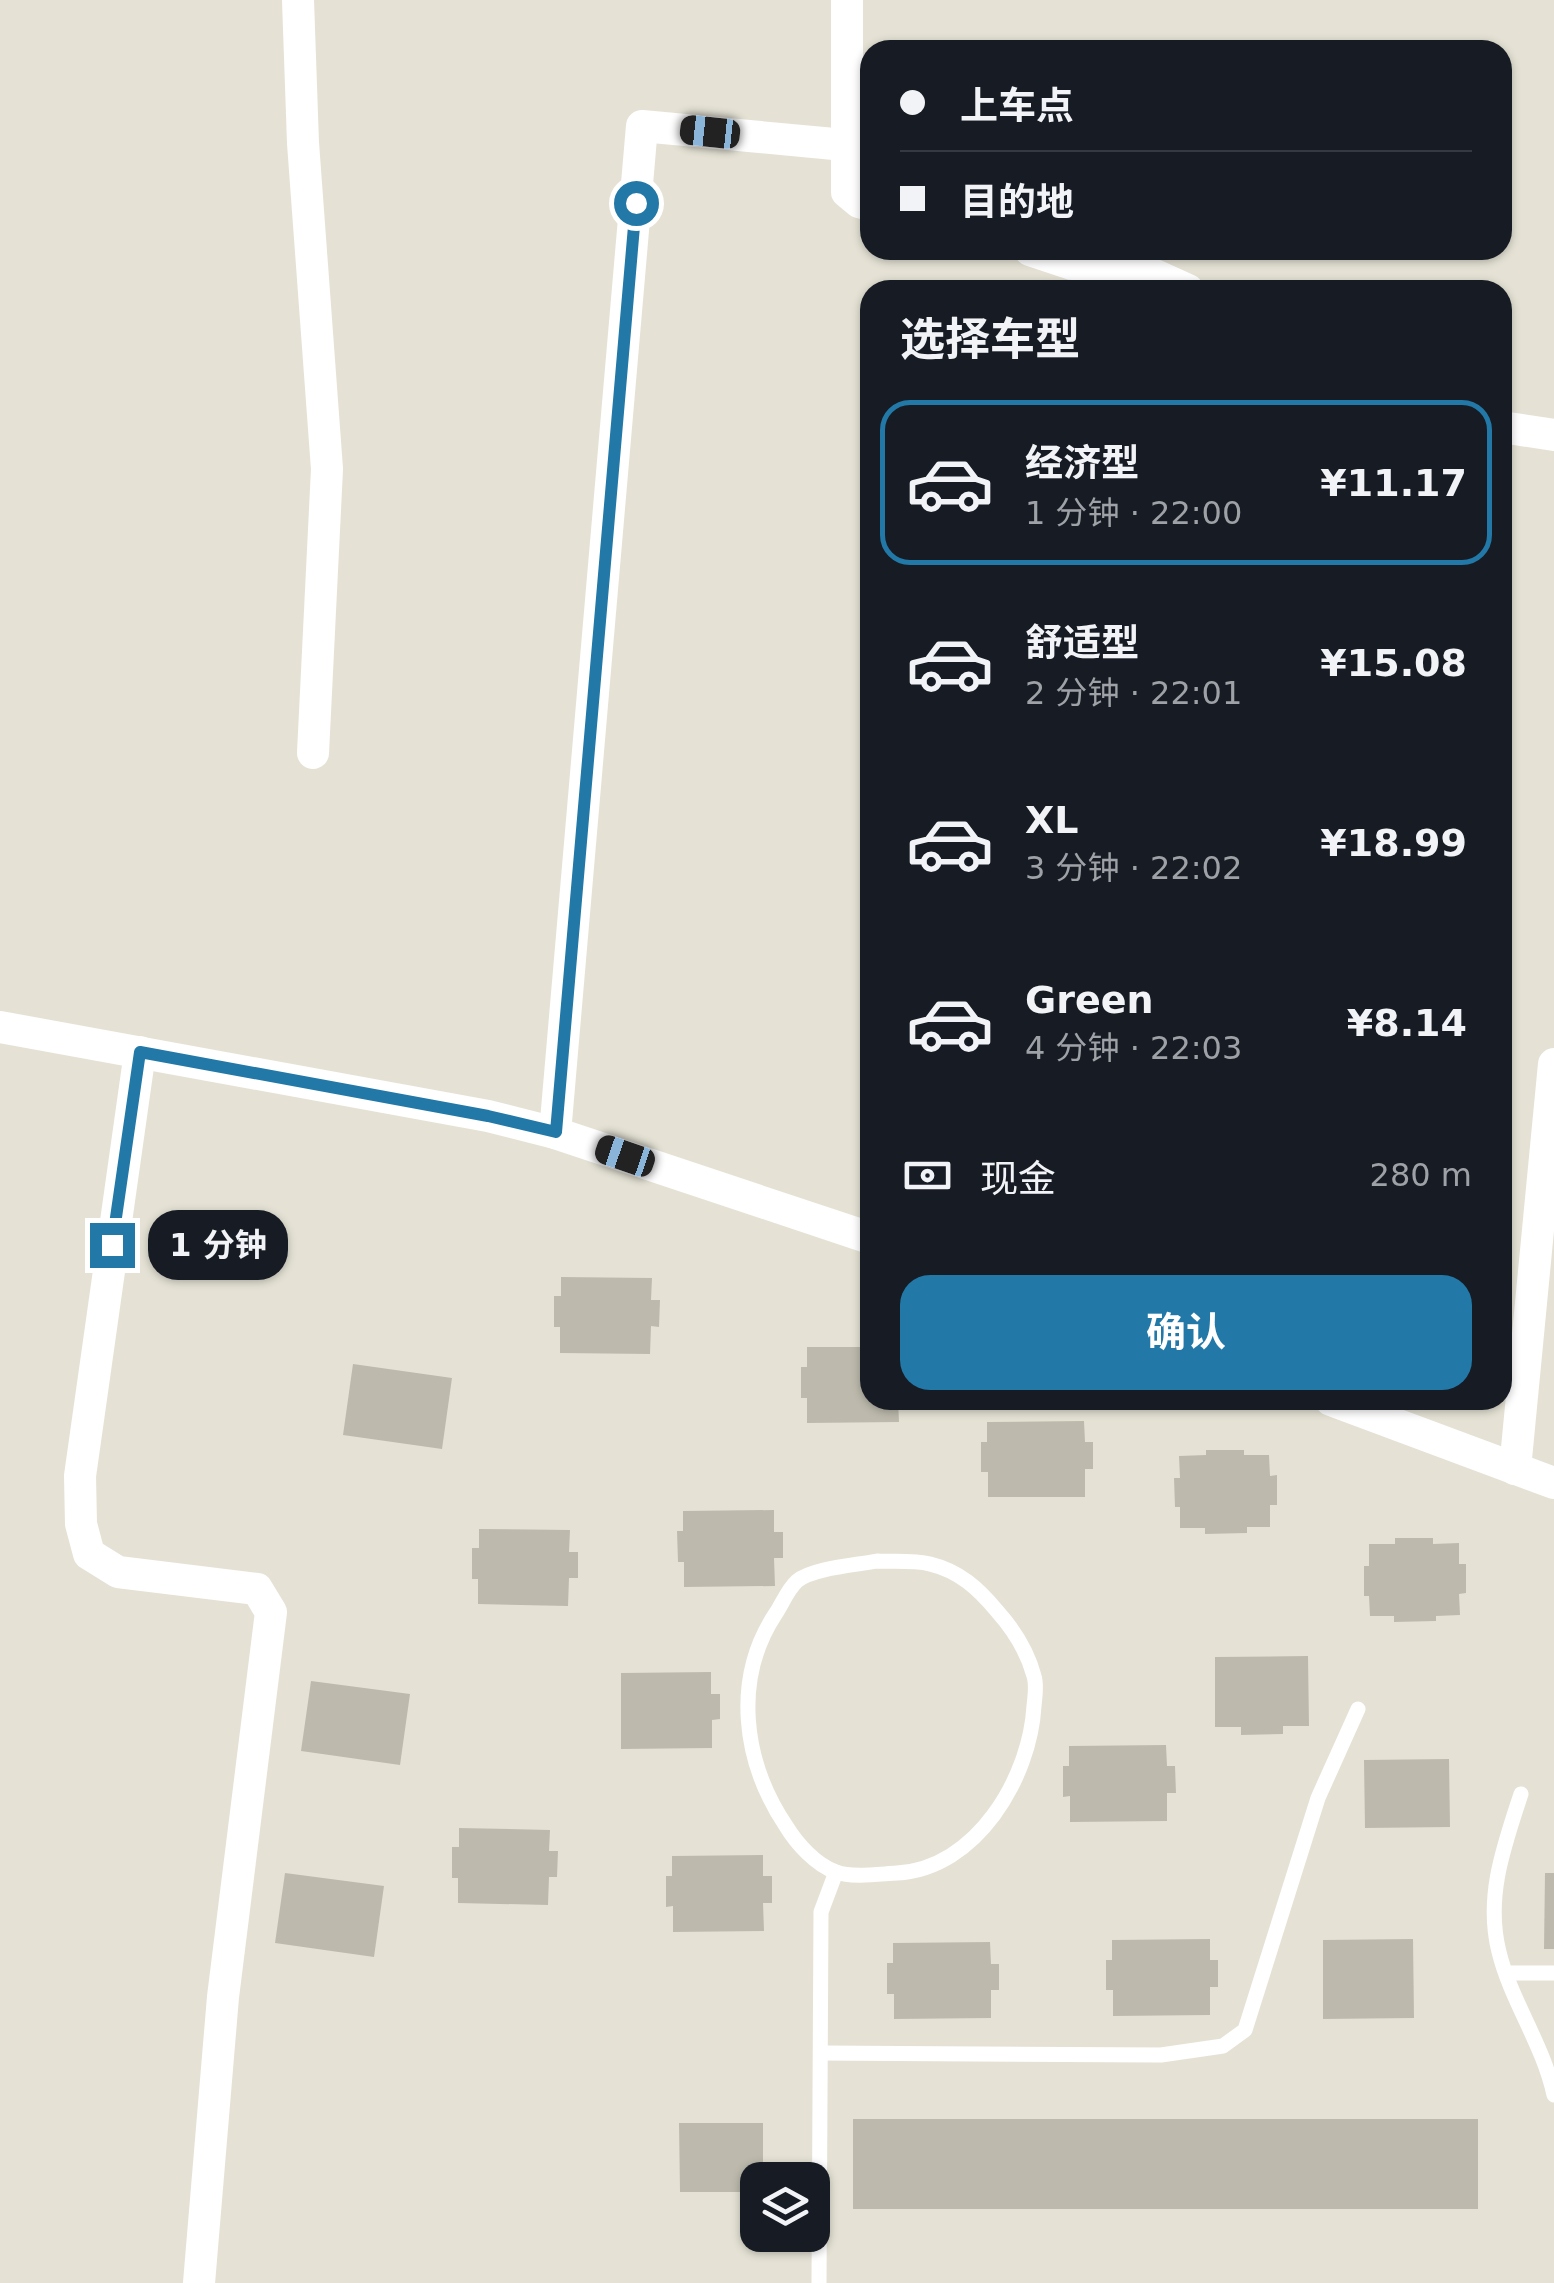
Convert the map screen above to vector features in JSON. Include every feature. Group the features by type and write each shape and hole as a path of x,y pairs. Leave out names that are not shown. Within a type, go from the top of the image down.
{"street":[{"path":"298,0 327,469 313,754"},
{"path":"846,0 847,192 860,202"},
{"path":"556,1132 642,126 845,145"},
{"path":"1060,260 1165,280"},
{"path":"1512,429 1554,435"},
{"path":"0,1027 488,1116 556,1132 860,1235"},
{"path":"140,1052 80,1476 81,1524 90,1554 118,1572 257,1589 272,1612 223,1997 199,2283"},
{"path":"1515,1468 1554,1064"},
{"path":"1358,1410 1554,1483"}],"lane":[{"path":"877,1561 927,1563 954,1572 977,1588 1020,1640 1036,1680 1033,1728 1019,1776 1006,1800 978,1832 940,1863 902,1873 836,1872 797,1843 772,1804 754,1759 746,1713 748,1680 760,1636 798,1580 828,1569 877,1561"},
{"path":"821,2053 1161,2056 1223,2046 1244,2030 1251,2014 1318,1798 1358,1709"},
{"path":"1521,1794 1500,1860 1494,1910 1499,1953 1533,2032 1554,2095"},
{"path":"819,2283 821,1912 836,1872"},
{"path":"1507,1973 1554,1973"}],"building":[{"path":"561,1277 652,1278 651,1300 660,1300 659,1327 651,1326 650,1354 560,1353 560,1327 554,1327 554,1296 561,1296"},
{"path":"807,1347 860,1347 860,1410 898,1410 899,1422 807,1423 807,1398 801,1398 801,1367 807,1367"},
{"path":"353,1364 452,1378 442,1449 343,1435"},
{"path":"1084,1421 1085,1442 1093,1442 1093,1469 1085,1469 1085,1497 988,1497 988,1472 981,1472 981,1442 987,1442 987,1422"},
{"path":"1206,1450 1244,1450 1244,1455 1269,1455 1270,1476 1277,1475 1277,1505 1270,1505 1270,1527 1247,1527 1247,1533 1205,1534 1205,1528 1180,1528 1174,1478 1180,1478 1179,1456 1206,1455"},
{"path":"774,1510 774,1532 783,1532 783,1558 774,1558 775,1586 684,1587 684,1562 678,1562 677,1531 683,1531 683,1511"},
{"path":"479,1529 570,1530 569,1552 578,1552 578,1578 569,1578 568,1606 478,1604 478,1579 472,1579 472,1548 479,1548"},
{"path":"1395,1538 1433,1538 1433,1544 1459,1543 1459,1564 1466,1564 1466,1593 1459,1594 1460,1615 1436,1616 1436,1621 1394,1622 1394,1616 1370,1616 1369,1596 1364,1596 1369,1544 1395,1544"},
{"path":"1308,1656 1309,1726 1283,1726 1283,1734 1241,1735 1241,1727 1215,1727 1215,1657"},
{"path":"711,1672 711,1694 720,1694 720,1719 712,1720 712,1748 621,1749 621,1673"},
{"path":"311,1681 410,1694 400,1765 301,1751"},
{"path":"1166,1745 1167,1766 1175,1766 1176,1793 1167,1793 1167,1821 1070,1822 1070,1796 1063,1797 1063,1766 1069,1766 1069,1746"},
{"path":"1449,1759 1450,1827 1365,1828 1364,1760"},
{"path":"459,1828 550,1830 549,1851 558,1851 557,1877 549,1877 548,1905 458,1903 458,1878 452,1878 452,1847 459,1847"},
{"path":"763,1855 763,1876 772,1876 772,1903 763,1903 764,1931 673,1932 673,1906 666,1907 666,1876 672,1876 672,1856"},
{"path":"285,1873 384,1886 374,1957 275,1943"},
{"path":"1545,1873 1554,1873 1554,1949 1544,1949"},
{"path":"1210,1939 1210,1960 1218,1960 1218,1987 1210,1987 1210,2015 1113,2016 1113,1990 1106,1990 1106,1960 1112,1960 1112,1940"},
{"path":"1413,1939 1414,2018 1323,2019 1323,1940"},
{"path":"990,1942 991,1964 999,1964 999,1990 991,1990 991,2018 894,2019 894,1994 887,1994 887,1963 893,1963 893,1943"},
{"path":"853,2119 1478,2119 1478,2209 853,2209"},
{"path":"679,2123 763,2123 763,2162 740,2162 740,2192 680,2192"}],"route":[{"path":"112,1245 140,1052 556,1132 636,203"}]}
